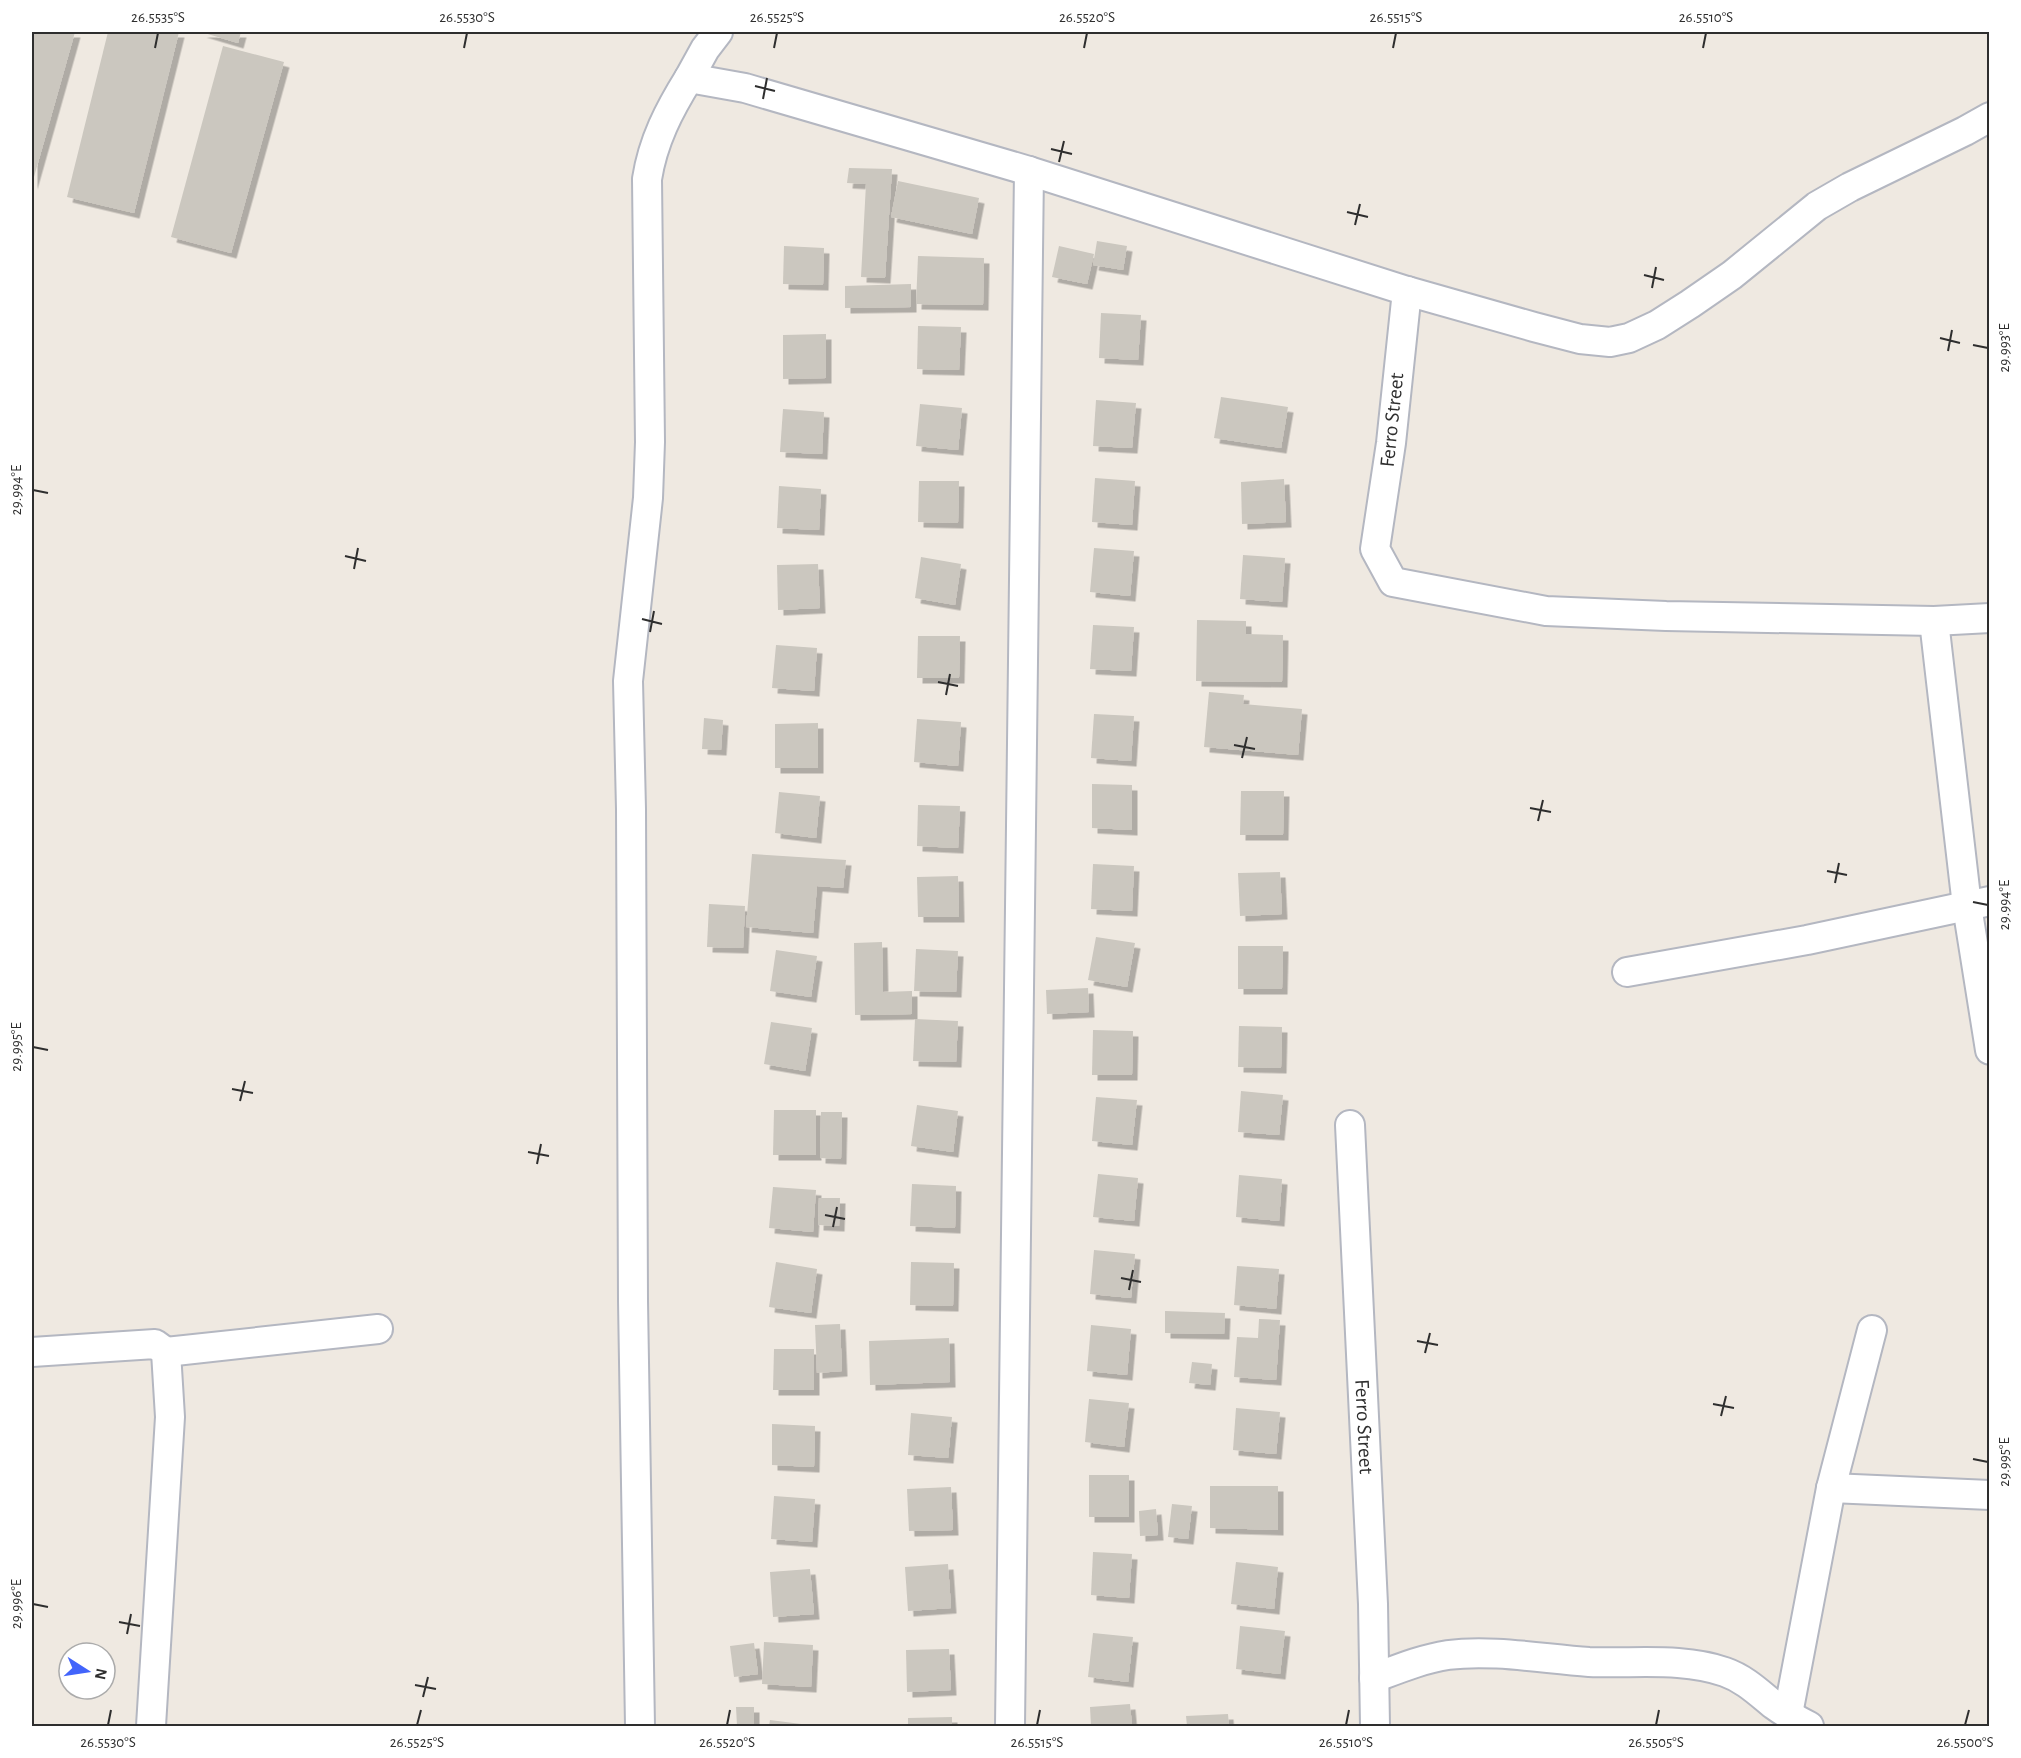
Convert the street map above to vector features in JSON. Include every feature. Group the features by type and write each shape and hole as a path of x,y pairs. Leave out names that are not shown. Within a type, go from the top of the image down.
{"street":[{"path":"639,1726 628,681 648,487 650,442 648,179 654,145 695,64 718,32"},
{"path":"689,78 746,88 1029,171 1407,291 1580,339 1610,342 1629,338 1657,325 1732,275 1817,206 1989,117"},
{"path":"1010,1726 1029,171"},
{"name":"Ferro Street","path":"1407,291 1391,443 1375,549 1393,582 1546,611 1666,616 1934,621"},
{"path":"1989,618 1934,621 1978,904 1989,1050"},
{"path":"1627,972 1807,940 1978,904"},
{"name":"Ferro Street","path":"1350,1125 1373,1604 1375,1726"},
{"path":"32,1352 155,1344 166,1352 378,1329"},
{"path":"1374,1678 1448,1655 1484,1654 1595,1662 1694,1665 1725,1672 1746,1682 1798,1720 1831,1488 1872,1330"},
{"path":"151,1726 170,1417 166,1352"},
{"path":"1831,1488 1989,1495"}],"building":[{"path":"32,32 75,32 32,184"},
{"path":"108,32 179,32 134,213 67,197"},
{"path":"201,32 241,32 238,43"},
{"path":"223,46 284,62 231,253 171,237"},
{"path":"849,168 892,169 885,278 861,277 866,184 847,183"},
{"path":"898,181 979,198 972,234 891,217"},
{"path":"1097,241 1127,246 1123,270 1093,265"},
{"path":"784,246 824,248 823,285 783,284"},
{"path":"1059,246 1094,254 1087,284 1052,277"},
{"path":"918,256 984,258 983,305 916,304"},
{"path":"911,284 911,307 845,308 845,286"},
{"path":"1101,313 1141,315 1138,360 1099,358"},
{"path":"918,326 961,327 959,370 917,369"},
{"path":"826,334 826,378 783,379 783,335"},
{"path":"1221,397 1288,407 1281,448 1214,438"},
{"path":"1096,400 1136,403 1132,448 1093,446"},
{"path":"920,404 962,408 958,450 916,446"},
{"path":"783,409 824,412 822,454 780,452"},
{"path":"1095,478 1135,481 1132,525 1092,522"},
{"path":"1284,479 1286,522 1242,524 1241,482"},
{"path":"919,481 959,481 958,523 918,522"},
{"path":"779,486 821,489 819,530 777,528"},
{"path":"1094,548 1134,551 1130,596 1090,592"},
{"path":"1243,555 1285,558 1282,602 1240,599"},
{"path":"921,557 961,564 955,605 915,598"},
{"path":"818,564 820,608 778,610 777,565"},
{"path":"1197,620 1246,621 1246,634 1283,635 1282,682 1196,681"},
{"path":"1093,625 1134,627 1131,671 1090,669"},
{"path":"918,636 960,636 959,678 917,678"},
{"path":"776,645 817,648 814,691 772,688"},
{"path":"1209,692 1244,695 1243,704 1302,709 1298,755 1204,747"},
{"path":"1094,714 1134,716 1131,761 1091,758"},
{"path":"704,718 723,720 721,750 702,749"},
{"path":"917,719 961,722 958,766 914,762"},
{"path":"818,723 818,768 775,768 775,724"},
{"path":"1092,784 1132,785 1132,830 1092,828"},
{"path":"1241,791 1284,791 1283,835 1240,835"},
{"path":"779,792 820,796 816,838 775,833"},
{"path":"918,805 960,806 958,848 917,846"},
{"path":"752,854 846,860 843,888 817,886 813,933 746,927"},
{"path":"1093,864 1134,866 1132,911 1091,909"},
{"path":"1280,872 1282,914 1240,916 1238,873"},
{"path":"958,876 959,917 918,917 917,877"},
{"path":"709,904 745,906 743,948 707,947"},
{"path":"1096,937 1135,943 1127,987 1088,980"},
{"path":"882,942 883,992 912,991 912,1014 855,1015 854,943"},
{"path":"1238,946 1283,946 1282,989 1238,989"},
{"path":"916,949 958,951 956,992 914,991"},
{"path":"776,950 817,956 811,997 770,991"},
{"path":"1088,988 1089,1012 1047,1014 1046,990"},
{"path":"915,1019 958,1021 956,1062 913,1061"},
{"path":"771,1022 812,1028 805,1071 764,1064"},
{"path":"1239,1026 1282,1027 1281,1068 1238,1067"},
{"path":"1093,1030 1133,1031 1132,1075 1092,1075"},
{"path":"1241,1091 1283,1095 1279,1135 1238,1132"},
{"path":"1096,1097 1137,1100 1132,1145 1092,1141"},
{"path":"917,1105 958,1111 953,1152 911,1146"},
{"path":"774,1110 816,1110 816,1155 773,1155"},
{"path":"821,1112 842,1112 841,1159 820,1158"},
{"path":"1098,1174 1138,1178 1134,1221 1093,1217"},
{"path":"1239,1175 1282,1179 1279,1221 1236,1217"},
{"path":"912,1184 956,1186 955,1228 910,1226"},
{"path":"773,1187 816,1190 813,1232 769,1228"},
{"path":"819,1198 840,1198 839,1226 818,1225"},
{"path":"1094,1250 1135,1254 1131,1298 1090,1294"},
{"path":"776,1262 817,1269 811,1313 769,1307"},
{"path":"911,1262 954,1263 953,1306 910,1305"},
{"path":"1237,1266 1279,1269 1276,1309 1234,1305"},
{"path":"1165,1311 1225,1313 1224,1334 1165,1333"},
{"path":"1259,1319 1280,1320 1276,1380 1234,1377 1237,1337 1258,1338"},
{"path":"840,1324 842,1371 817,1373 815,1325"},
{"path":"1091,1325 1131,1329 1127,1375 1087,1371"},
{"path":"949,1338 950,1382 870,1385 869,1341"},
{"path":"774,1349 814,1349 814,1390 773,1390"},
{"path":"1192,1362 1212,1364 1210,1385 1189,1383"},
{"path":"1089,1399 1129,1403 1124,1447 1085,1442"},
{"path":"1236,1408 1280,1412 1276,1454 1233,1450"},
{"path":"911,1413 952,1417 948,1458 908,1455"},
{"path":"772,1424 815,1426 814,1467 772,1465"},
{"path":"1089,1475 1129,1475 1129,1517 1089,1517"},
{"path":"1210,1486 1278,1486 1278,1530 1210,1528"},
{"path":"951,1487 953,1530 909,1531 907,1489"},
{"path":"774,1496 815,1499 812,1542 771,1539"},
{"path":"1172,1504 1192,1506 1188,1539 1168,1537"},
{"path":"1156,1509 1158,1535 1140,1536 1139,1511"},
{"path":"1093,1552 1132,1554 1129,1598 1091,1595"},
{"path":"1236,1562 1278,1567 1274,1609 1231,1604"},
{"path":"948,1564 951,1608 908,1611 905,1567"},
{"path":"810,1569 814,1614 773,1617 770,1572"},
{"path":"1240,1626 1285,1631 1280,1674 1236,1669"},
{"path":"1093,1633 1133,1637 1128,1682 1088,1677"},
{"path":"764,1642 813,1645 811,1687 762,1684"},
{"path":"754,1643 758,1674 734,1677 730,1646"},
{"path":"949,1649 951,1690 907,1692 906,1650"},
{"path":"1130,1704 1132,1726 1091,1726 1090,1707"},
{"path":"736,1707 754,1707 754,1726 737,1726"},
{"path":"1228,1714 1229,1726 1187,1726 1186,1716"},
{"path":"952,1717 952,1726 908,1726 908,1718"},
{"path":"770,1720 809,1725 809,1726 769,1726"}]}
